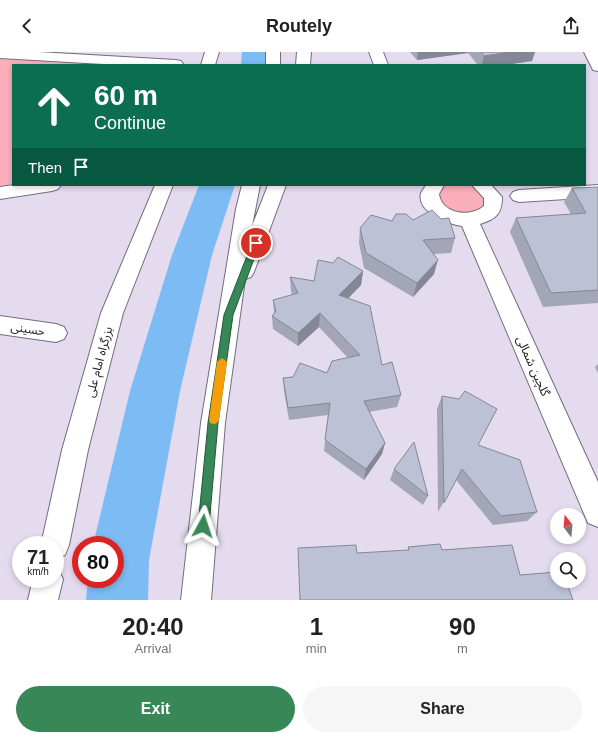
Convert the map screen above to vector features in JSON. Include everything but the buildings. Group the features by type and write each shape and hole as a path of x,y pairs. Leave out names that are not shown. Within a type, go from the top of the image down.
{"main road":[{"path":"208,64 212,52"},
{"path":"273,52 273,64"},
{"path":"303,64 304,52"},
{"path":"376,52 381,64"},
{"path":"592,52 598,67"},
{"path":"0,54 70,55 176,64"},
{"path":"0,193 46,186"},
{"name":"بزرگراه امام علی","path":"57,536 75,450 112,313 164,186"},
{"path":"196,600 213,423 228,315 245,209 251,186"},
{"path":"228,315 277,186"},
{"path":"434,186 429,194 430,200 434,207 449,217 469,220 484,217 493,208 493,197 482,186"},
{"path":"518,196 598,191"},
{"name":"گلچین شمالی","path":"469,220 598,513"},
{"name":"حسینی","path":"0,325 56,333"},
{"path":"43,600 46,588"}],"shaded area":[{"path":"0,57 116,64 12,64 12,184 0,186"},
{"path":"442,186 476,186 478,187 488,204 472,216 447,212 436,192"}],"waterway":[{"path":"255,64 256,52"},
{"path":"117,600 119,560 155,391 192,255 217,186"}],"slow traffic":[{"path":"214,420 222,362"}],"route":[{"path":"203,526 213,423 228,315 256,243"}]}
